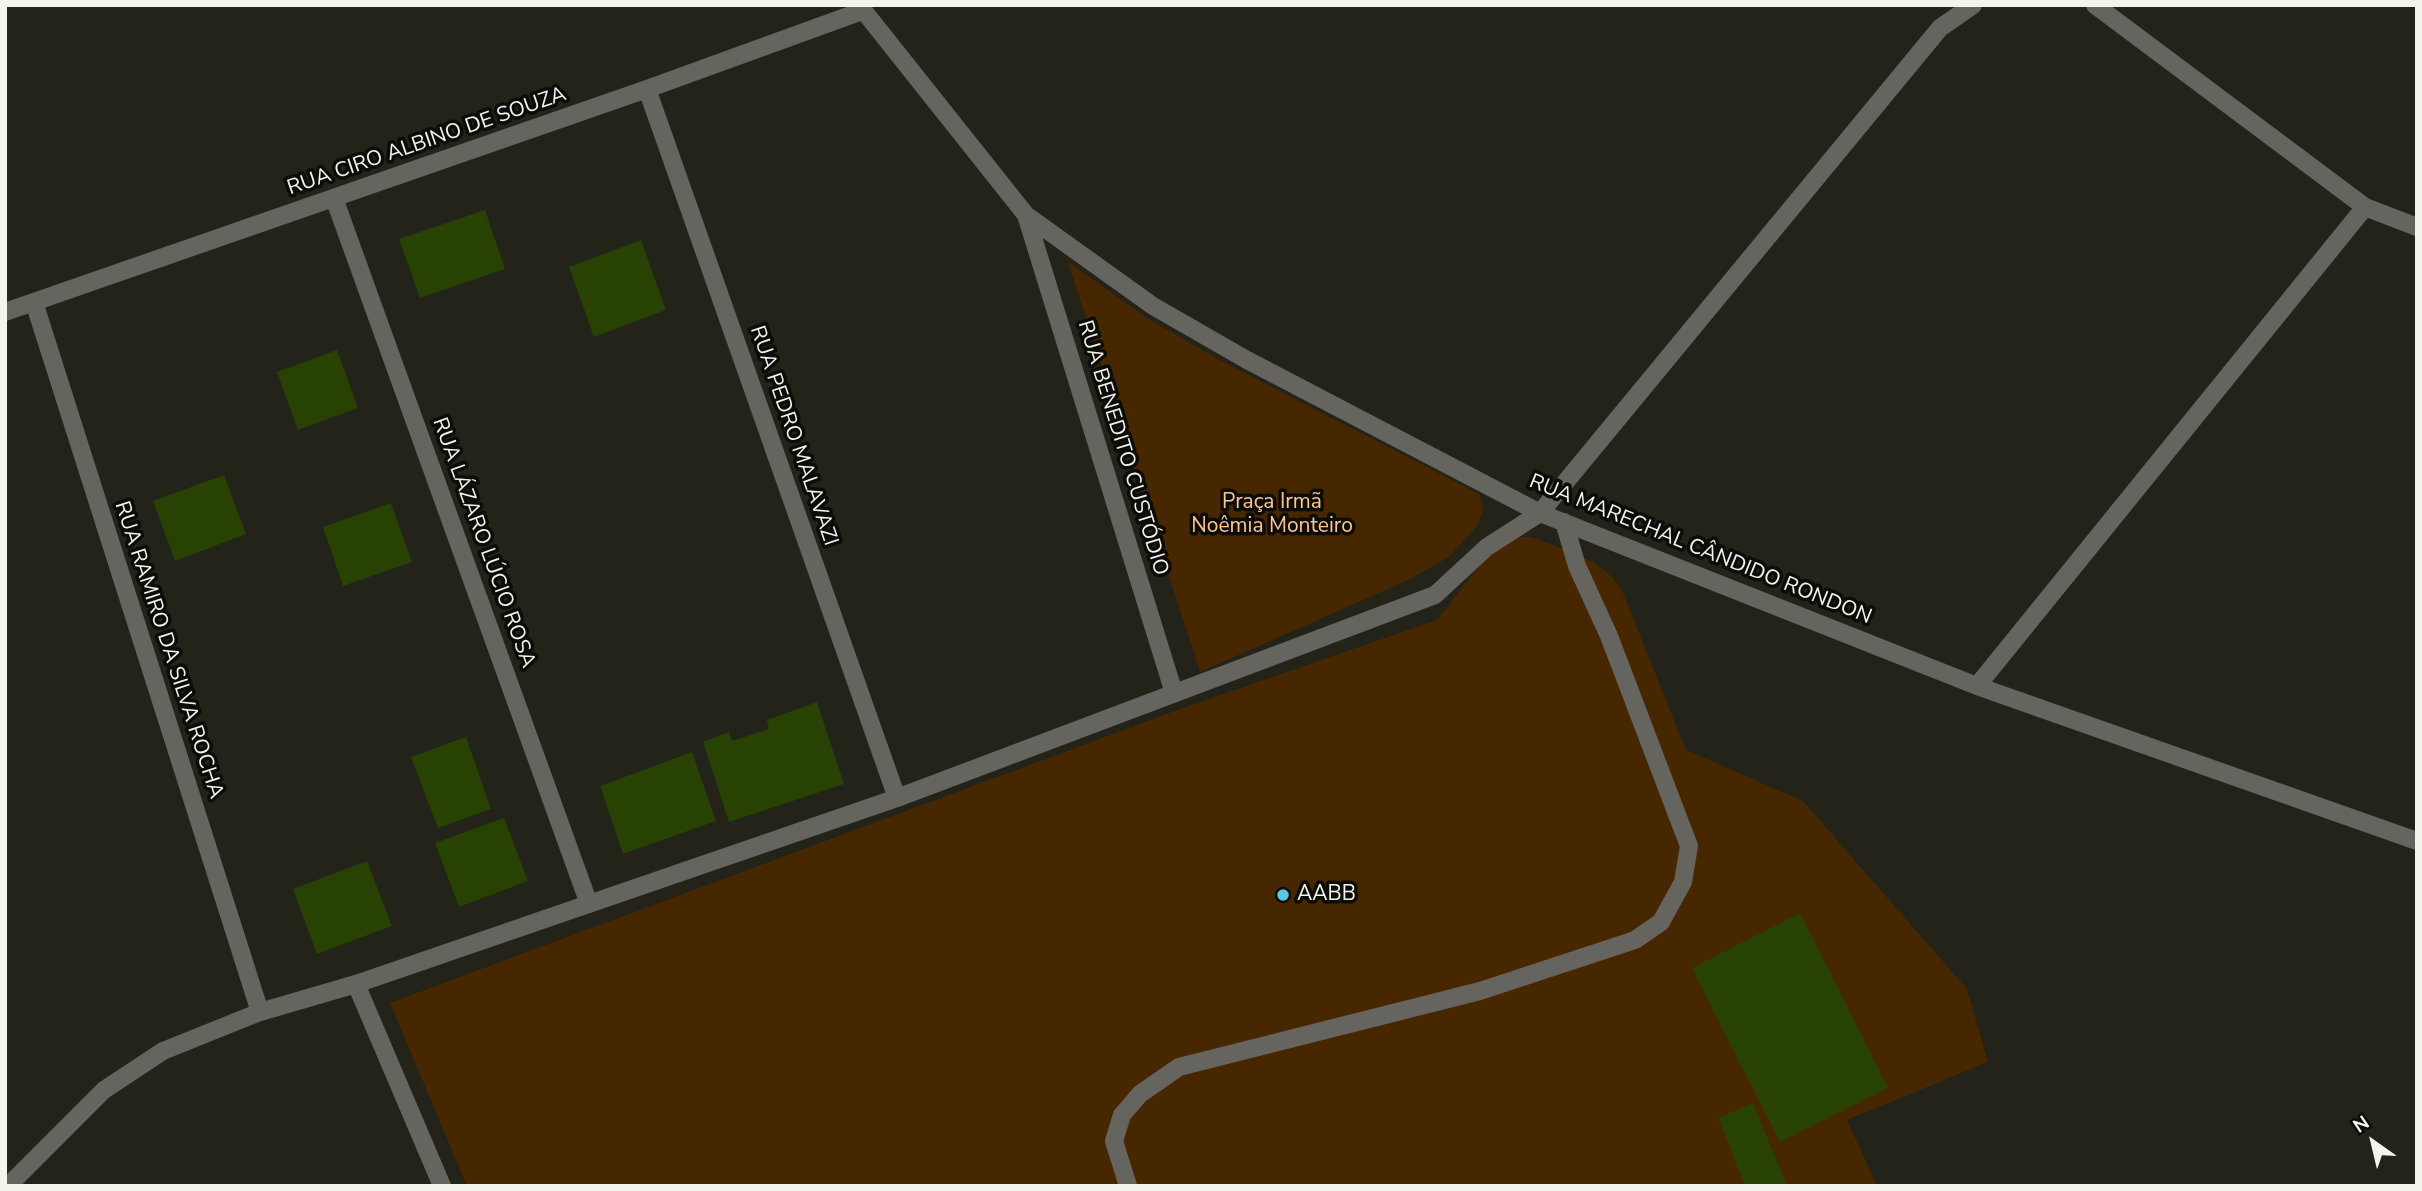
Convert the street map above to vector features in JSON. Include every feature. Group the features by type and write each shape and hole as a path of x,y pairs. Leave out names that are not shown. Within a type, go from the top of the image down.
{"street":[{"path":"8,1186 104,1090 163,1051 260,1012 356,984 897,798 1435,595 1487,547 1540,513 1940,28 1973,5"},
{"path":"2095,5 2365,207 2417,227"},
{"name":"RUA MARECHAL CÂNDIDO RONDON","path":"861,8 1026,215 1153,306 1247,360 1540,513 1977,686 2417,841"},
{"name":"RUA CIRO ALBINO DE SOUZA","path":"5,312 647,89 861,8"},
{"name":"RUA PEDRO MALAVAZI","path":"647,89 897,798"},
{"name":"RUA LÁZARO LÚCIO ROSA","path":"334,198 589,904"},
{"path":"1977,686 2365,207"},
{"name":"RUA BENEDITO CUSTÓDIO","path":"1026,215 1174,693"},
{"name":"RUA RAMIRO DA SILVA ROCHA","path":"34,302 260,1012"},
{"path":"1128,1186 1114,1141 1122,1115 1140,1094 1179,1067 1480,991 1635,940 1661,922 1683,882 1689,846 1609,636 1577,566 1563,522"},
{"path":"356,984 442,1186"}],"green space":[{"name":"Praça Irmã Noêmia Monteiro","path":"1068,262 1150,320 1218,359 1479,494 1483,509 1478,525 1449,557 1406,581 1200,672"},
{"name":"AABB","path":"1510,537 1531,537 1569,551 1593,562 1609,574 1621,588 1686,750 1803,801 1967,989 1988,1062 1847,1120 1877,1186 467,1186 390,1003 1180,709 1437,620 1485,559"}],"building":[{"path":"485,210 505,269 420,298 399,239"},
{"path":"641,240 666,310 594,337 569,267"},
{"path":"337,350 358,408 298,430 277,372"},
{"path":"224,475 246,534 175,561 153,501"},
{"path":"391,503 412,562 343,586 323,527"},
{"path":"817,702 844,784 729,822 703,742 729,732 732,741 769,729 767,720"},
{"path":"466,737 491,809 438,828 411,757"},
{"path":"692,752 716,821 623,854 600,786"},
{"path":"504,818 528,881 459,907 435,843"},
{"path":"367,861 392,926 317,954 293,889"},
{"path":"1800,913 1888,1088 1780,1142 1692,968"},
{"path":"1753,1103 1787,1186 1745,1186 1718,1118"}],"place":[{"name":"AABB","path":"1283,895"}]}
